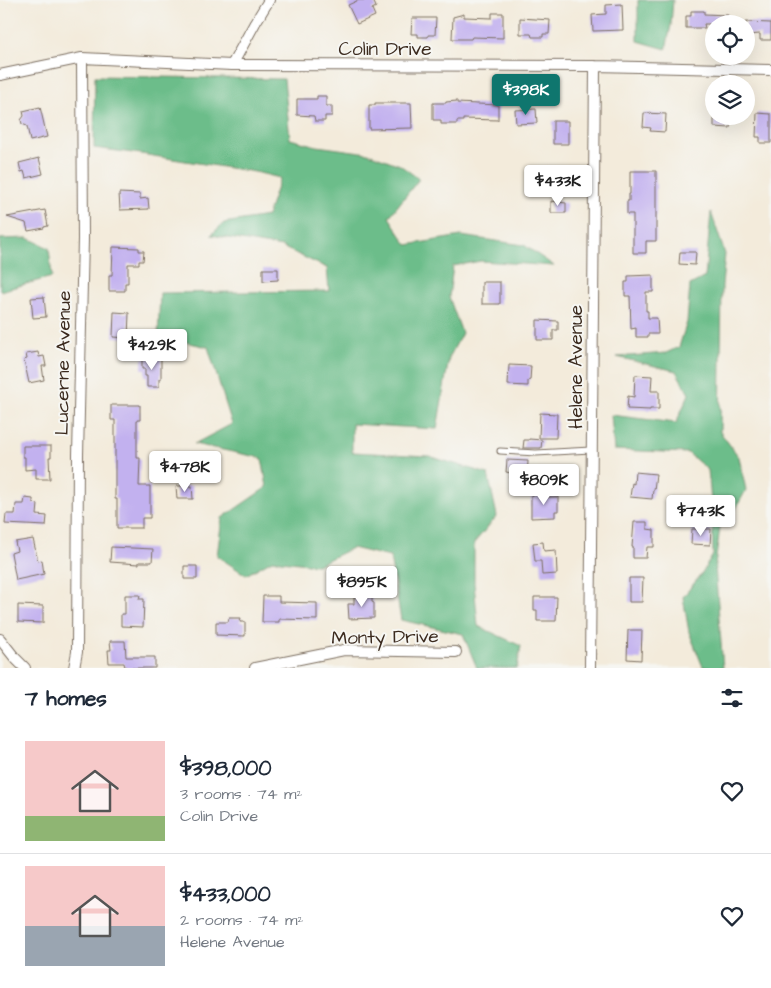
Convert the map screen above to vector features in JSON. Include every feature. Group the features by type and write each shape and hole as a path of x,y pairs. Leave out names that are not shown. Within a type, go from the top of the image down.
{"street":[{"path":"232,65 270,0"},
{"name":"Colin Drive","path":"0,75 82,58 232,65 595,66 771,70"},
{"name":"Lucerne Avenue","path":"74,668 77,652 82,239 82,58"},
{"name":"Helene Avenue","path":"590,668 595,66"},
{"path":"0,639 25,668"},
{"name":"Monty Drive","path":"255,668 344,650 456,652"}],"lane":[{"path":"500,451 536,453 592,450"}],"green space":[{"path":"638,0 673,0 671,25 666,49 638,41"},
{"path":"95,76 284,79 290,139 317,146 368,153 400,165 419,179 389,217 407,245 461,236 524,245 554,266 481,261 453,266 449,297 462,333 449,358 437,429 352,424 352,452 429,456 488,474 497,516 474,543 474,583 478,626 521,646 517,668 477,668 463,634 401,620 390,557 352,548 317,565 272,560 246,575 217,556 222,518 267,487 262,458 194,444 232,424 208,347 158,336 160,293 329,291 327,268 282,247 211,235 224,223 267,216 280,178 255,172 94,148"},
{"path":"711,212 725,254 722,285 720,432 739,457 746,490 735,510 722,511 715,566 723,668 703,667 689,632 683,597 700,576 713,555 712,510 708,470 688,453 614,450 611,415 676,423 689,394 676,371 617,357 666,353 679,347 687,322 690,285 705,277"},
{"path":"28,238 49,248 52,277 0,291 0,239"}],"building":[{"path":"359,0 373,0 376,7 372,9 375,16 357,24 348,5"},
{"path":"622,4 623,30 593,31 592,15 606,14 606,5"},
{"path":"691,11 704,11 704,14 728,15 705,15 705,28 686,28 686,16 691,16"},
{"path":"492,13 503,13 503,38 472,37 471,39 452,39 453,17 464,14 464,17 492,18"},
{"path":"412,18 436,18 435,35 418,37 418,34 411,34"},
{"path":"520,18 550,20 549,34 543,34 543,37 532,37 531,34 520,34"},
{"path":"755,22 771,23 771,40 760,40 760,34 755,34"},
{"path":"317,96 326,96 326,106 332,106 332,116 325,116 325,121 315,121 314,116 297,115 297,99 317,99"},
{"path":"457,101 457,103 498,105 498,120 463,119 463,121 457,121 457,124 441,124 441,120 433,120 433,103"},
{"path":"375,103 411,103 412,128 369,129 369,105 375,105"},
{"path":"40,107 47,137 30,141 27,126 22,124 21,120 24,116 23,111"},
{"path":"536,109 537,123 516,124 515,110"},
{"path":"644,113 666,114 665,132 650,131 651,128 643,127"},
{"path":"757,113 771,114 771,143 760,143 760,137 756,137"},
{"path":"553,121 568,121 568,144 553,144"},
{"path":"714,125 730,125 730,128 714,127"},
{"path":"39,158 43,174 26,178 24,171 21,172 19,163"},
{"path":"548,169 565,169 565,186 549,187"},
{"path":"630,171 656,171 656,241 646,241 646,253 633,253 633,214 627,214 627,201 629,201 630,194"},
{"path":"119,193 140,194 140,199 148,198 149,209 120,210"},
{"path":"551,201 566,203 566,213 551,213"},
{"path":"45,210 48,226 28,231 26,223 7,217"},
{"path":"113,247 139,248 139,251 144,251 143,261 139,261 139,264 128,264 128,283 125,283 125,291 109,291 109,275 112,275"},
{"path":"680,252 696,252 695,265 679,264"},
{"path":"263,269 278,269 278,280 263,281"},
{"path":"653,275 653,292 646,292 646,311 648,311 648,318 657,318 658,334 648,334 648,337 636,337 636,328 631,329 630,296 625,296 625,282 628,282 628,276"},
{"path":"482,282 500,282 500,304 482,304"},
{"path":"44,297 46,317 33,318 31,298"},
{"path":"114,312 129,313 128,338 113,337"},
{"path":"537,320 558,321 558,330 553,330 553,340 537,340"},
{"path":"38,352 39,357 44,356 46,366 42,366 44,380 29,383 24,360 27,359 26,354"},
{"path":"142,358 161,358 159,387 147,387 147,376 145,376 145,369 142,369"},
{"path":"509,365 531,366 528,386 508,385"},
{"path":"635,375 652,376 651,391 659,391 659,409 627,409 628,396 634,397"},
{"path":"111,405 140,405 140,420 137,420 137,458 140,458 139,486 150,486 150,518 142,518 142,528 117,528 115,420 111,420"},
{"path":"540,413 557,414 556,438 539,438"},
{"path":"524,440 542,440 541,448 523,448"},
{"path":"23,446 51,446 51,457 49,457 50,479 36,479 36,469 25,470"},
{"path":"507,460 528,461 527,479 510,478 511,473 506,472"},
{"path":"635,472 656,474 652,499 630,497"},
{"path":"176,486 192,486 193,499 177,499"},
{"path":"545,494 545,497 558,497 558,511 555,511 555,517 531,518 531,495"},
{"path":"25,498 33,499 33,503 38,504 37,515 47,516 46,526 5,524 6,514 15,514 16,504 24,504"},
{"path":"634,522 647,522 647,529 654,530 654,547 647,547 646,558 633,558"},
{"path":"692,529 711,529 710,545 691,544"},
{"path":"33,539 38,561 42,560 44,574 16,580 11,553 17,551 15,542"},
{"path":"543,542 544,551 556,550 557,574 542,575 541,561 535,561 533,543"},
{"path":"111,547 153,549 152,562 139,562 139,564 110,562"},
{"path":"184,566 197,566 197,579 184,579"},
{"path":"629,578 643,578 642,602 629,602"},
{"path":"125,595 140,595 139,599 144,599 143,627 121,626 121,614 125,614"},
{"path":"263,596 279,596 279,602 317,603 317,620 279,619 279,622 262,622"},
{"path":"354,597 372,597 374,618 349,619 348,604 354,604"},
{"path":"534,597 557,597 556,621 537,621 537,610 534,610"},
{"path":"18,605 43,606 43,623 18,622"},
{"path":"229,618 241,618 240,622 245,622 245,636 216,635 216,622 228,622"},
{"path":"628,630 642,630 641,660 627,659"},
{"path":"110,641 125,641 126,657 155,657 155,668 127,668 124,663 109,663 108,650 111,650"}]}
